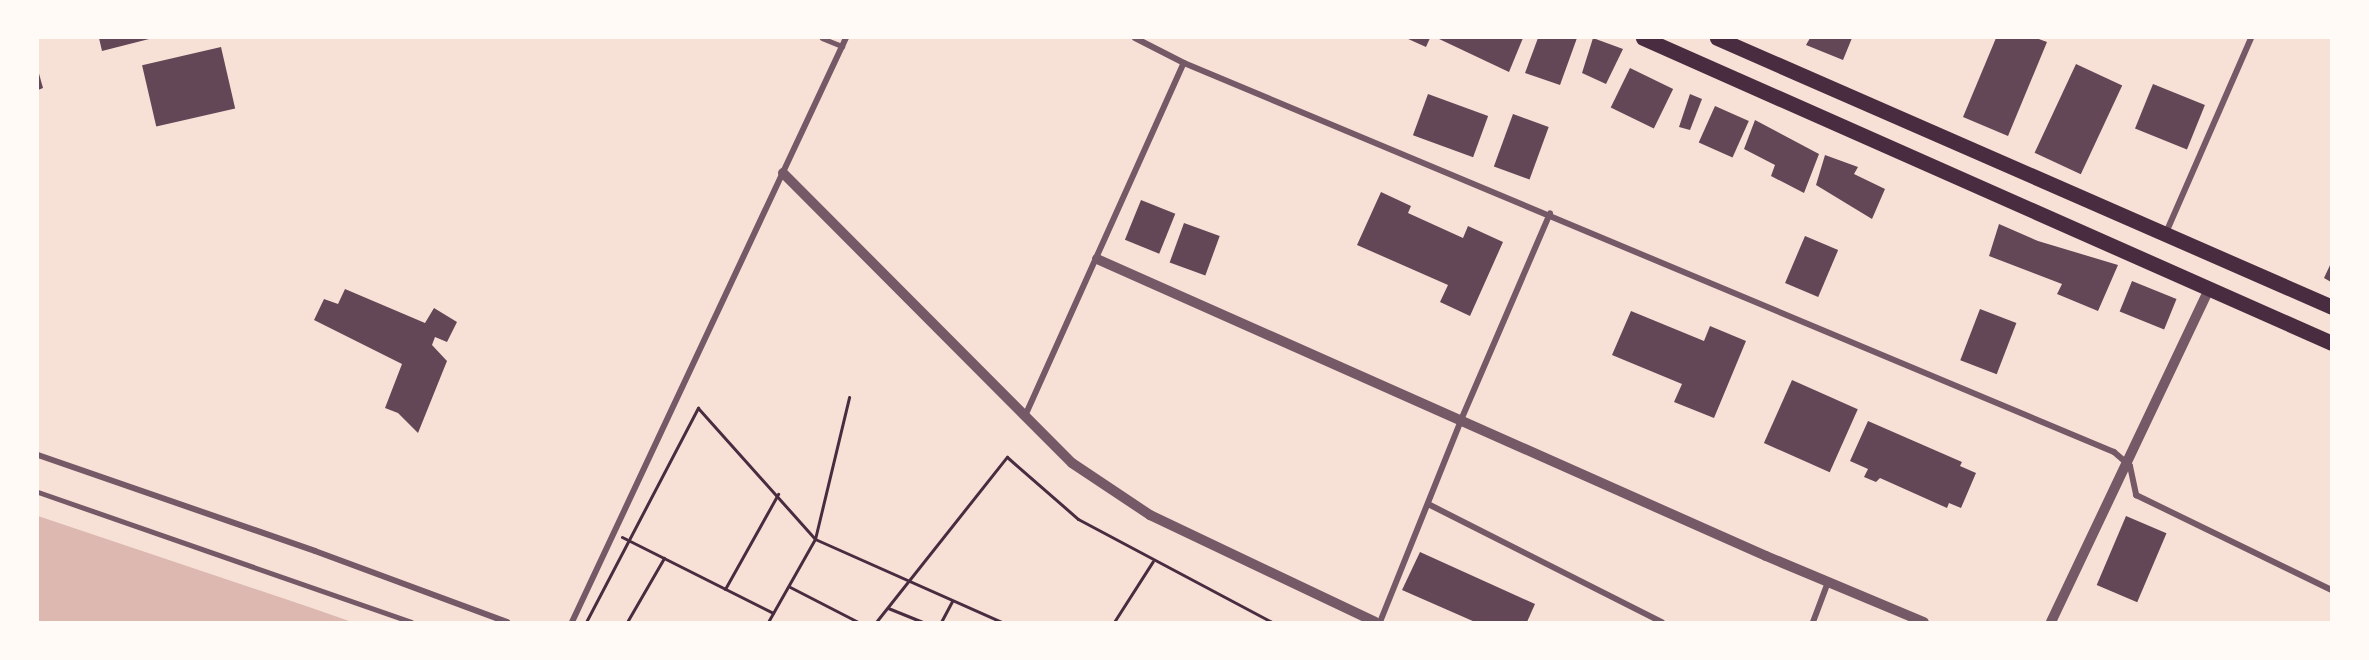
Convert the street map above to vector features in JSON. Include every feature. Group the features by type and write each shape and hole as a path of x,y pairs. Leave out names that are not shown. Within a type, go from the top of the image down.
{"highway":[{"path":"1642,38 2331,343"},
{"path":"1716,38 2331,307"}],"street":[{"path":"572,622 846,38"},
{"path":"1135,38 1184,63 1550,213 2114,452 2125,462 2136,495 2331,590"},
{"path":"2164,235 2251,38"},
{"path":"1025,416 1184,63"},
{"path":"783,173 1072,463 1150,515 1377,622 1550,213"},
{"path":"1097,259 1828,582 1924,622"},
{"path":"2051,622 2209,289"},
{"path":"38,455 315,551 507,622"},
{"path":"38,492 411,622"},
{"path":"1428,504 1662,622"},
{"path":"1813,622 1828,582"}],"lane":[{"path":"822,38 842,46"}],"path":[{"path":"768,622 790,587 815,539 849,397"},
{"path":"586,622 698,408 778,494 815,539 993,621 1000,622"},
{"path":"876,622 1007,457 1059,507 1154,561 1272,622"},
{"path":"725,589 778,494"},
{"path":"615,534 773,613"},
{"path":"627,622 664,558"},
{"path":"1113,622 1154,561"},
{"path":"790,587 858,622"},
{"path":"941,622 952,601"},
{"path":"888,608 923,622"}],"shaded area":[{"path":"38,516 309,607 352,622 38,622"}],"building":[{"path":"99,38 153,38 102,51"},
{"path":"1406,38 1430,38 1426,47"},
{"path":"1437,38 1523,38 1509,72"},
{"path":"1538,38 1577,38 1560,85 1525,73"},
{"path":"1593,38 1623,49 1606,84 1582,73"},
{"path":"1810,38 1852,38 1843,60 1806,45"},
{"path":"1996,38 2036,38 2047,42 2008,136 1963,117"},
{"path":"221,47 235,108 156,127 142,65"},
{"path":"2076,64 2122,86 2081,174 2035,153"},
{"path":"1630,68 1673,89 1654,129 1611,108"},
{"path":"38,70 43,88 38,90"},
{"path":"2153,84 2205,105 2187,149 2135,129"},
{"path":"1428,94 1488,116 1473,157 1413,135"},
{"path":"1690,94 1702,99 1690,130 1679,127"},
{"path":"1715,106 1749,121 1733,158 1699,143"},
{"path":"1513,114 1549,127 1530,180 1494,167"},
{"path":"1755,120 1819,154 1804,193 1771,176 1775,165 1744,149"},
{"path":"1825,155 1858,167 1854,174 1885,189 1872,219 1816,185"},
{"path":"1381,192 1411,206 1408,213 1463,238 1468,226 1503,242 1470,316 1440,302 1448,285 1357,245"},
{"path":"1141,200 1175,214 1159,254 1125,240"},
{"path":"1184,223 1220,236 1205,275 1170,262"},
{"path":"1999,224 2038,241 2118,265 2098,311 2057,294 2062,284 1989,256"},
{"path":"1805,236 1838,250 1818,297 1785,283"},
{"path":"2331,263 2331,282 2324,278"},
{"path":"2132,281 2177,299 2164,330 2120,312"},
{"path":"345,289 425,323 434,308 457,322 447,342 435,337 432,345 447,361 418,433 398,413 385,408 402,364 314,320 324,299 338,304"},
{"path":"1980,309 2016,323 1997,374 1960,360"},
{"path":"1631,311 1704,341 1710,326 1746,341 1714,418 1674,402 1682,384 1612,355"},
{"path":"1792,380 1858,409 1830,472 1764,443"},
{"path":"1868,421 1962,462 1960,466 1976,473 1961,508 1949,503 1947,508 1880,478 1876,482 1864,477 1868,469 1850,461"},
{"path":"2126,516 2167,533 2137,602 2097,585"},
{"path":"1420,552 1535,604 1527,622 1475,622 1402,590"}]}
